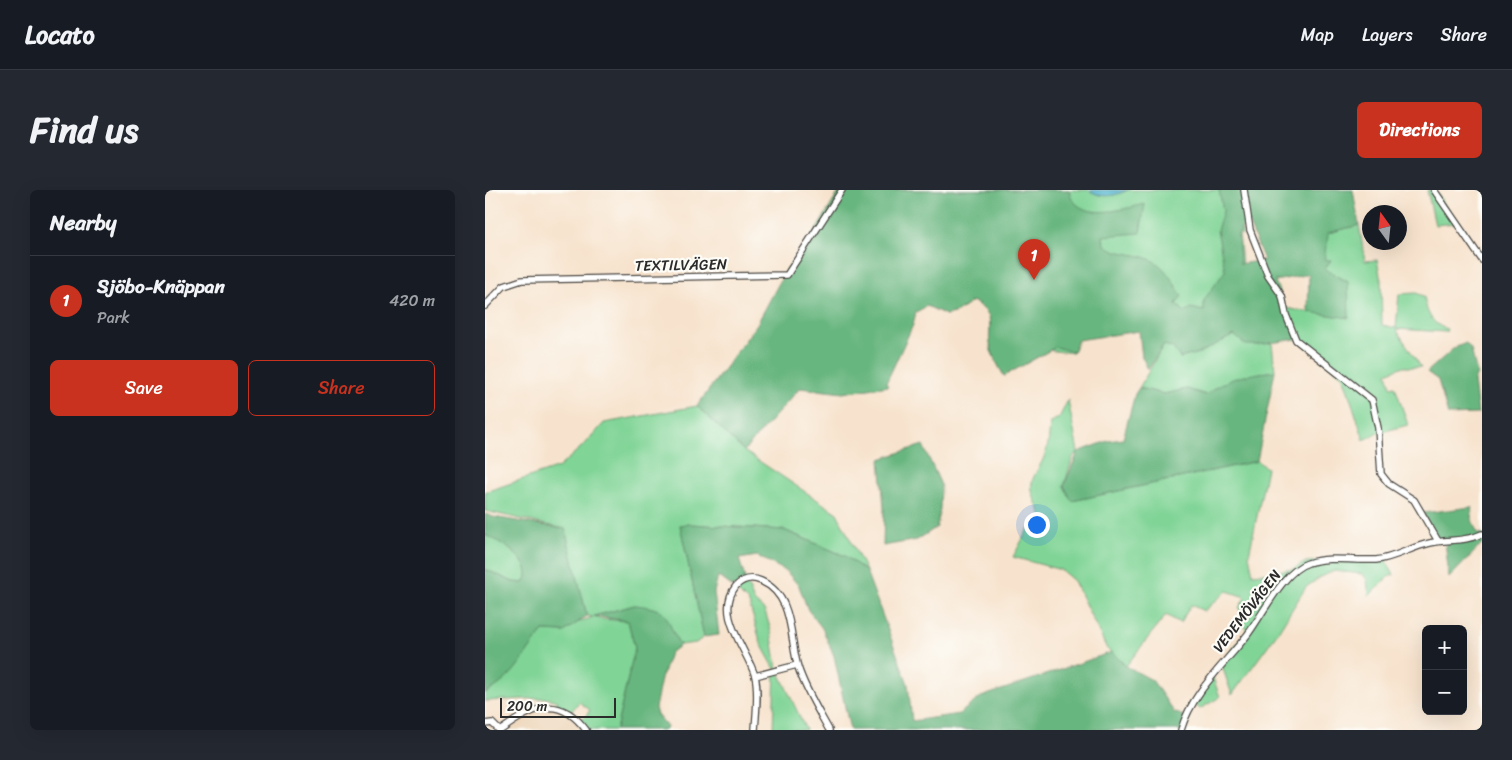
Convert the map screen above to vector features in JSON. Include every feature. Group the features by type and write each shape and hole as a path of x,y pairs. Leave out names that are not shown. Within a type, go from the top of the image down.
{"street":[{"name":"TEXTILVÄGEN","path":"485,306 504,286 522,280 787,275 842,190"},
{"path":"1244,190 1250,230 1268,276 1282,296 1286,315 1295,338 1338,375 1372,400 1378,428 1381,474 1389,484 1414,500 1438,541"},
{"path":"1434,190 1482,260"},
{"name":"VEDEMÖVÄGEN","path":"1181,730 1189,711 1219,666 1246,636 1298,567 1320,560 1387,558 1418,546 1438,541 1460,540 1482,534"},
{"path":"755,730 755,676 735,634 729,607 733,589 747,580 756,579 764,583 783,603 788,613 797,665 829,730"},
{"path":"755,676 797,665"},
{"path":"485,724 492,723 500,730 529,711 551,707 572,715 586,730"}],"shaded area":[{"path":"547,705 554,705 587,730 497,730 523,712"}],"green space":[{"path":"837,190 1089,190 1099,195 1108,196 1128,190 1238,190 1238,216 1243,235 1239,233 1242,264 1204,302 1204,311 1185,312 1176,304 1179,300 1075,322 1073,353 1046,350 1004,376 991,351 989,313 973,301 957,312 946,315 922,300"},
{"path":"840,190 1069,190 1073,201 1090,211 1113,211 1145,204 1140,233 1103,236 1104,244 1116,251 1145,257 1162,267 1182,296 1176,304 1185,312 1191,308 1204,311 1204,300 1225,271 1217,230 1223,211 1219,190 1353,190 1359,225 1328,233 1325,253 1325,260 1331,260 1325,269 1348,282 1349,318 1308,312 1309,274 1275,281 1297,339 1246,345 1234,335 1199,353 1180,358 1173,348 1164,345 1148,369 1142,357 1139,331 1078,340 1073,352 1056,347 1004,376 992,351 989,335 990,319 982,308 973,301 957,312 946,315 927,306 916,312 913,325 886,383 888,386 843,393 800,388 744,451 697,406 757,324 786,270 803,252","holes":["1247,219 1264,260 1240,264 1238,235"]},
{"path":"1427,190 1435,190 1456,223 1435,225"},
{"path":"1359,225 1365,261 1377,260 1381,280 1382,325 1396,328 1399,294 1416,293 1424,296 1426,307 1433,320 1441,327 1447,329 1446,332 1396,329 1421,367 1401,367 1387,373 1391,387 1395,386 1408,425 1378,433 1364,440 1343,376 1297,339 1285,308 1308,312 1348,282 1325,269 1327,265 1324,252 1328,233"},
{"path":"1234,335 1257,345 1272,343 1275,371 1230,381 1206,395 1187,389 1164,394 1139,388 1164,345 1173,347 1180,358 1199,353"},
{"path":"1466,343 1471,349 1477,374 1474,381 1478,414 1448,415 1438,380 1427,372 1454,348"},
{"path":"1275,371 1257,461 1072,501 1064,486 1078,452 1108,441 1123,439 1135,394 1139,388 1164,394 1187,389 1206,395 1222,384 1238,377"},
{"path":"1068,400 1078,452 1073,457 1064,486 1072,501 1257,461 1267,468 1249,555 1253,574 1294,569 1306,562 1384,557 1394,575 1388,577 1369,596 1367,580 1363,574 1334,571 1306,587 1278,632 1232,695 1221,663 1247,632 1239,608 1245,597 1227,591 1204,611 1191,605 1180,623 1166,615 1126,666 1107,649 1074,581 1061,570 1013,557 1028,529 1042,520 1032,492 1032,482 1046,453 1050,422 1059,418"},
{"path":"697,406 744,451 837,513 866,571 845,556 784,530 680,525 704,637 696,643 680,645 673,633 635,605 594,616 600,619 628,621 635,648 616,730 587,730 579,720 582,717 584,718 590,710 579,702 571,712 555,706 558,701 545,698 485,701 485,693 511,673 543,631 564,632 574,624 593,617 587,616 565,529 485,511 485,492 559,467 588,441 604,423"},
{"path":"923,445 941,485 937,527 917,540 883,546 884,508 880,459"},
{"path":"1472,507 1471,517 1478,535 1482,533 1482,544 1449,578 1445,540 1437,540 1423,513"},
{"path":"485,514 565,529 587,616 564,632 543,631 512,673 496,687 485,693 485,569 513,582 524,583 527,576 526,568 515,554 499,542 485,535"},
{"path":"680,525 784,530 845,556 866,571 908,684 912,721 959,714 981,697 1112,652 1126,666 1152,680 1174,712 1186,717 1183,730 850,730 834,656 822,628 808,610 799,586 786,571 757,556 739,559 745,578 733,587 718,576 714,592 719,635 704,637"},
{"path":"485,535 500,542 522,561 526,568 527,576 524,583 513,582 485,569"},
{"path":"745,578 754,601 765,611 771,631 777,668 806,730 773,730 775,669 761,644 749,603 733,587"},
{"path":"635,605 661,612 668,621 680,645 670,653 661,679 655,708 657,715 667,727 666,730 616,730 635,648 628,621 594,616"},
{"path":"1212,675 1220,697 1200,709 1193,703"}],"water":[{"path":"1089,190 1128,190 1118,194 1103,196"}],"place":[{"name":"Sjöbo-Knäppan","path":"1034,280"}]}
